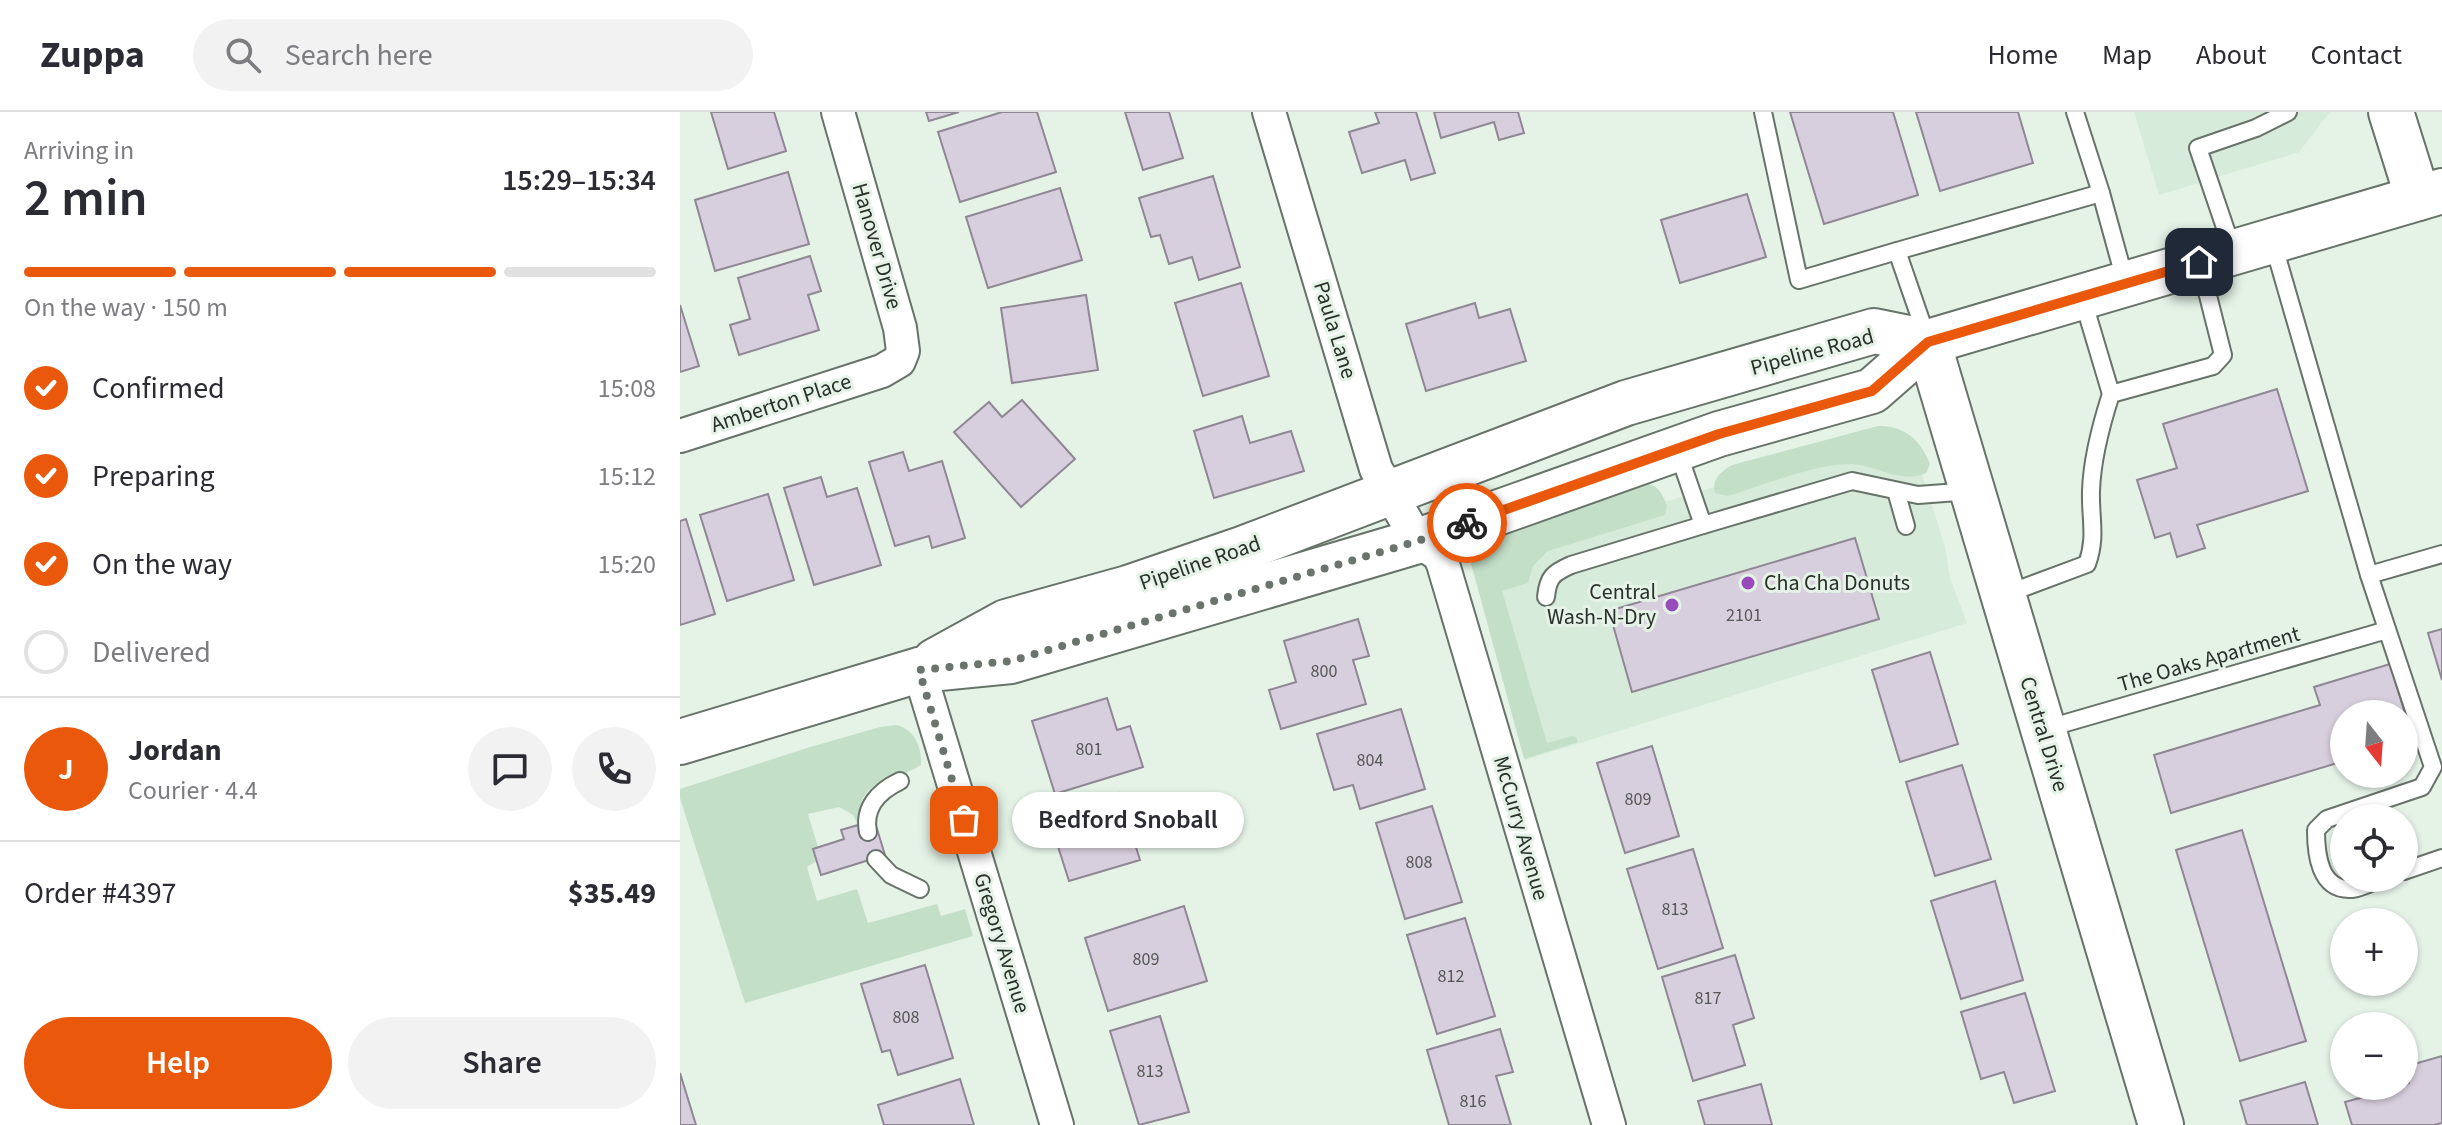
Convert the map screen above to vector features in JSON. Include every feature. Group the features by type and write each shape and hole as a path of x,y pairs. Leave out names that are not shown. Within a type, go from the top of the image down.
{"main road":[{"path":"1928,342 2430,194 2391,112"},
{"name":"Pipeline Road","path":"919,670 1006,622 1128,588 1391,495 1626,403 1874,331 1928,342"},
{"name":"Pipeline Road","path":"680,742 919,670 1011,661 1418,541 1719,434 1872,391 1928,342"},
{"name":"Central Drive","path":"1928,342 2161,1125"}],"street":[{"name":"Hanover Drive","path":"838,112 900,328 903,351 899,361 882,371"},
{"name":"Paula Lane","path":"1269,112 1376,469 1418,541"},
{"name":"Amberton Place","path":"680,436 882,371"},
{"name":"McCurry Avenue","path":"1418,541 1439,555 1443,564 1609,1125"},
{"name":"Gregory Avenue","path":"919,670 1057,1125"}],"lane":[{"path":"1763,112 1799,280 2101,193"},
{"path":"2075,112 2126,284"},
{"path":"2288,112 2256,128 2198,148 2235,252 2369,575 2438,767 2422,787 2372,804"},
{"path":"1897,251 1928,342"},
{"path":"2111,394 2213,366 2223,355 2235,252"},
{"path":"2003,596 2087,564 2094,545 2091,490 2100,430 2111,394 2082,297"},
{"path":"1677,449 1703,525"},
{"path":"1546,597 1548,581 1554,572 1571,565 1845,482 1866,482 1896,491 1929,495 1972,491"},
{"path":"1896,491 1906,526"},
{"path":"2369,575 2442,554"},
{"name":"The Oaks Apartment","path":"2043,730 2387,630"},
{"path":"868,832 866,819 874,800 900,781"},
{"path":"2330,818 2316,830 2316,855 2330,880"},
{"path":"2418,866 2442,858"},
{"path":"876,859 891,875 920,889"}],"shaded area":[{"path":"2134,112 2330,112 2299,152 2159,195"},
{"path":"1878,426 1904,431 1916,441 1930,464 1926,473 1906,477 1858,465 1834,465 1728,496 1715,493 1714,484 1718,476 1732,465"},
{"path":"1839,450 1918,461 1945,547 1950,578 1967,623 1525,760 1471,563 1479,557"},
{"path":"1640,483 1651,485 1661,493 1667,506 1665,515 1548,551 1533,566 1528,583 1502,591 1547,743 1572,736 1578,742 1524,759 1471,563 1479,557 1488,539"},
{"path":"896,725 913,735 921,765 870,789 860,809 858,825 853,815 839,807 808,814 818,847 813,849 817,861 807,867 817,901 857,889 868,923 937,904 941,916 965,909 973,936 745,1003 680,798 680,789 807,748"}],"building":[{"path":"711,112 774,112 786,151 728,169"},
{"path":"926,112 959,112 929,121"},
{"path":"1002,112 1037,112 1056,172 960,202 938,132"},
{"path":"1125,112 1169,112 1183,158 1143,170"},
{"path":"1375,112 1416,112 1435,173 1411,180 1405,160 1362,173 1349,132 1379,123"},
{"path":"1434,112 1518,112 1524,133 1499,140 1494,122 1441,138"},
{"path":"1790,112 1893,112 1918,195 1824,224"},
{"path":"1916,112 2018,112 2033,163 1940,191"},
{"path":"788,172 809,244 715,271 695,200"},
{"path":"1213,176 1240,267 1199,280 1192,257 1169,264 1160,235 1151,237 1139,198"},
{"path":"1060,188 1082,260 988,288 966,217"},
{"path":"1747,194 1766,257 1680,283 1661,220"},
{"path":"810,256 821,291 808,295 819,330 739,355 730,325 750,319 738,278"},
{"path":"1241,283 1269,376 1203,396 1175,303"},
{"path":"1086,295 1098,370 1012,383 1001,308"},
{"path":"1475,303 1479,318 1510,309 1526,361 1426,391 1406,324"},
{"path":"680,305 699,366 680,372"},
{"path":"2277,389 2308,491 2197,525 2205,548 2177,557 2170,533 2155,538 2137,480 2177,468 2163,424"},
{"path":"1022,400 1075,459 1021,507 954,432 989,402 1002,417"},
{"path":"1242,416 1250,443 1291,431 1304,471 1214,498 1194,431"},
{"path":"903,452 909,471 942,461 965,538 932,548 929,536 895,546 869,462"},
{"path":"821,477 827,497 857,488 881,565 814,585 784,488"},
{"path":"768,494 794,580 727,601 700,515"},
{"path":"686,519 715,614 680,625 680,521"},
{"path":"1855,538 1879,619 1632,692 1609,611"},
{"path":"1358,619 1369,656 1353,660 1366,704 1281,729 1269,690 1296,682 1284,641"},
{"path":"2442,629 2442,680 2428,633"},
{"path":"1930,652 1958,744 1900,762 1872,670"},
{"path":"2390,664 2401,700 2330,700 2330,765 2171,813 2154,755 2320,705 2314,687"},
{"path":"1107,698 1117,730 1130,726 1143,767 1055,794 1032,721"},
{"path":"1401,709 1425,789 1360,809 1353,785 1334,790 1317,734"},
{"path":"1652,746 1679,836 1625,853 1597,763"},
{"path":"1962,765 1991,859 1935,876 1906,782"},
{"path":"1119,793 1140,860 1069,881 1048,815"},
{"path":"1432,806 1462,902 1405,919 1376,823"},
{"path":"858,825 861,834 877,829 885,855 821,875 813,849 844,839 841,830"},
{"path":"2242,830 2306,1041 2240,1061 2176,850"},
{"path":"1693,849 1723,948 1658,969 1627,869"},
{"path":"1995,881 2023,980 1961,999 1931,901"},
{"path":"1184,906 1207,981 1108,1011 1085,938"},
{"path":"1465,918 1495,1016 1437,1034 1407,935"},
{"path":"1735,955 1754,1018 1733,1025 1745,1065 1693,1081 1662,977"},
{"path":"925,965 953,1058 898,1075 890,1050 882,1052 861,984"},
{"path":"2025,993 2055,1091 2014,1103 2004,1072 1981,1079 1961,1012"},
{"path":"1160,1016 1189,1112 1139,1125 1110,1031"},
{"path":"1500,1029 1513,1072 1496,1076 1511,1125 1449,1125 1427,1050"},
{"path":"2442,1056 2442,1123 2352,1125 2345,1102 2418,1100 2418,1063"},
{"path":"680,1073 696,1125 680,1125"},
{"path":"960,1079 974,1125 884,1125 878,1105"},
{"path":"2305,1082 2318,1125 2247,1125 2240,1101"},
{"path":"1761,1084 1772,1125 1705,1125 1698,1101"}],"way so far":[{"path":"964,820 919,670 1011,661 1418,541 1467,523"}],"place":[{"name":"Cha Cha Donuts","path":"1748,583"},
{"name":"Central Wash-N-Dry","path":"1672,605"},
{"name":"Bedford Snoball","path":"964,820"}],"route":[{"path":"1467,523 1719,434 1872,391 1928,342 2199,262"}]}
